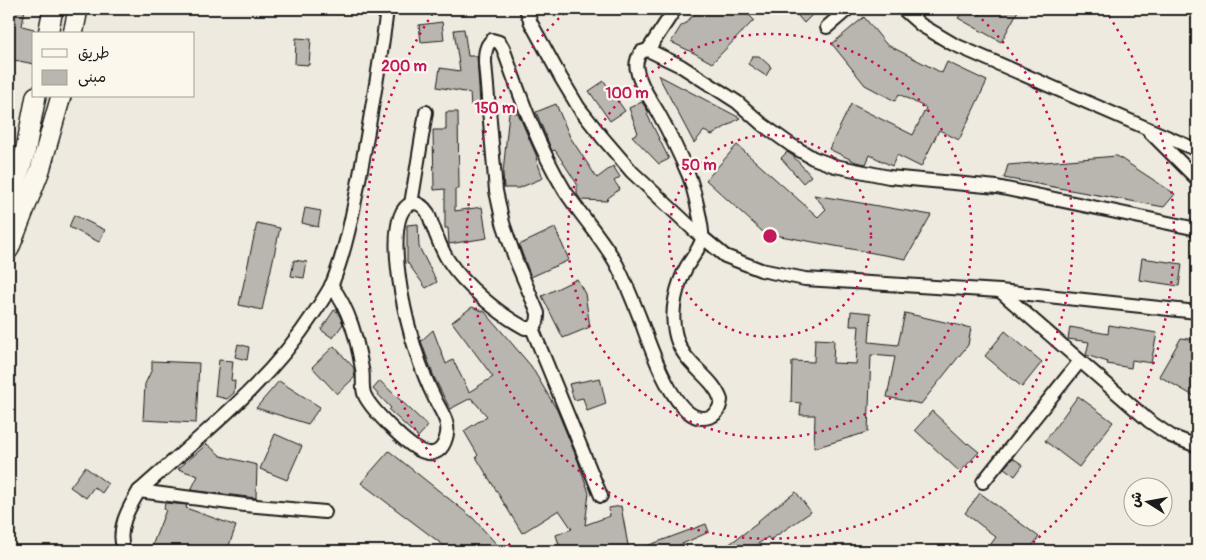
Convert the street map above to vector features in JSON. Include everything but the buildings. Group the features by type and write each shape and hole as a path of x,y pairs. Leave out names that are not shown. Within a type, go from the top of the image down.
{"highway":[{"path":"48,32 53,9"},
{"path":"73,32 78,9"},
{"path":"9,203 25,153 36,98"},
{"path":"9,249 40,170 60,98"},
{"path":"9,164 31,122"}],"street":[{"path":"124,551 121,530 127,510 138,491 267,374 308,322 331,285 343,249 356,196 378,76 387,9"},
{"path":"526,9 531,23 579,108 632,172 702,238 725,256 742,264 806,279 1000,291 1197,312"},
{"path":"648,50 675,9"},
{"path":"827,27 848,9"},
{"path":"903,9 921,25 953,44 1197,150"},
{"path":"331,285 344,306 356,334 363,372 364,394 410,446 430,454 435,453 445,442 447,422 430,389 412,339 398,269 396,245 398,226 405,208 411,204 418,203 424,207 448,260 490,304 526,328 536,326 538,320 538,313 502,223 496,191 485,62 487,45 492,40 499,42 503,48 522,99 554,171 616,264 665,380 683,408 694,415 705,418 716,413 721,400 715,388 689,363 680,348 674,332 677,292 683,273 702,238 695,195 671,137 638,76 636,68 640,52 648,50 681,66 716,88 791,145 813,158 836,166 889,177 997,187 1197,229"},
{"path":"411,204 426,112"},
{"path":"1145,127 1197,179"},
{"path":"1000,291 1149,421 1171,436 1197,446"},
{"path":"532,328 601,496"},
{"path":"982,482 1080,361"},
{"path":"138,491 245,505 325,512"}]}
